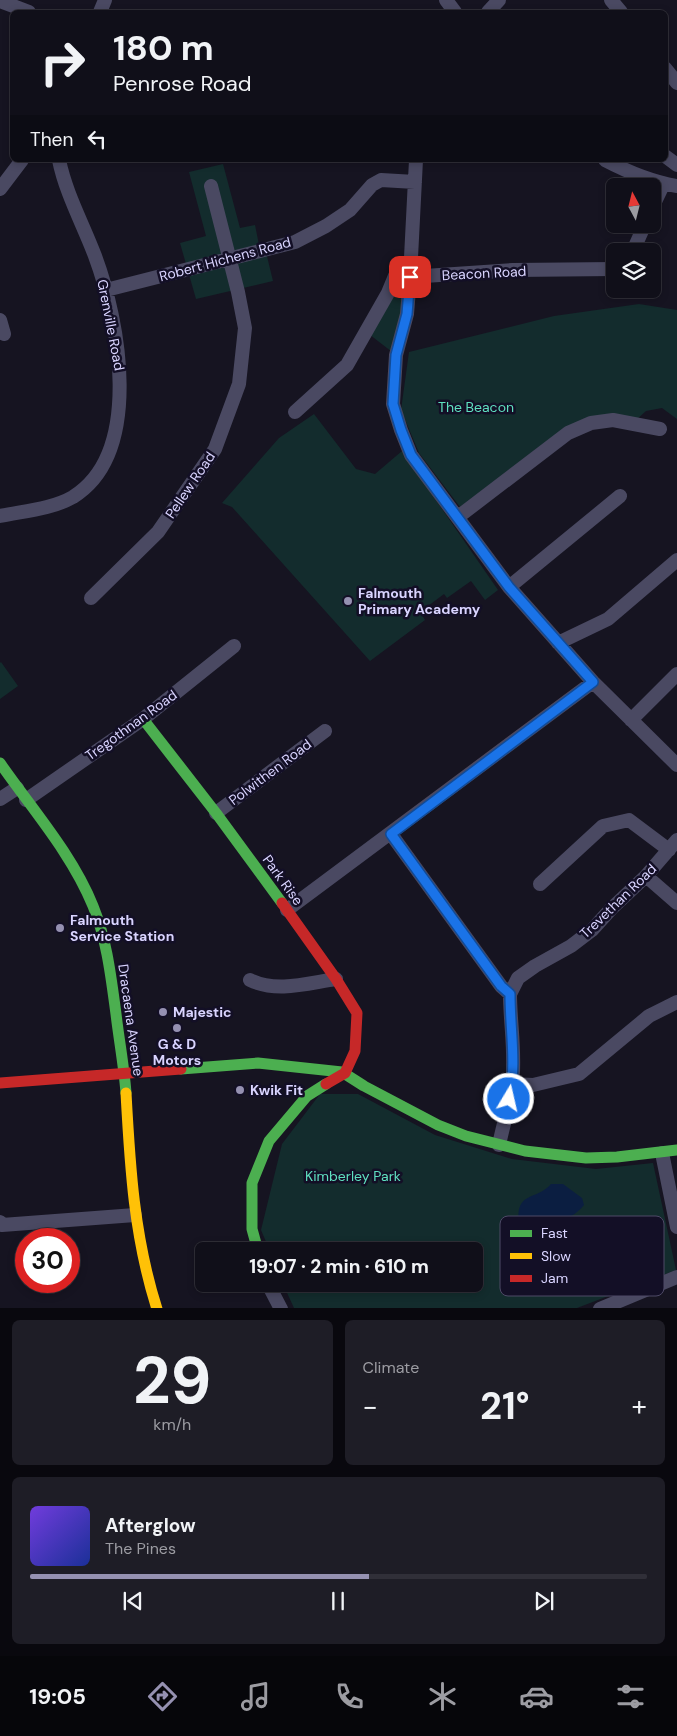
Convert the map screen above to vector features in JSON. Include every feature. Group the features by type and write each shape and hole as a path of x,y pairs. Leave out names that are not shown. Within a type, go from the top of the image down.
{"street":[{"path":"611,0 619,10"},
{"path":"4,1 24,10"},
{"path":"668,72 677,83"},
{"path":"0,189 20,162"},
{"name":"Grenville Road","path":"0,516 55,505 73,497 95,477 106,457 113,436 120,403 121,379 117,342 106,290 96,257 69,193 60,162"},
{"path":"416,162 407,314 396,355 393,404 411,455 509,587 593,682 677,765"},
{"path":"609,162 620,168 673,185 661,198"},
{"name":"Robert Hichens Road","path":"106,290 295,242 326,226 350,210 372,185 381,180 415,182"},
{"name":"Pellew Road","path":"91,598 158,532 214,449 239,384 244,328 238,292 211,186"},
{"name":"Beacon Road","path":"410,273 606,269"},
{"path":"295,412 346,365 388,293 395,276 401,271 410,273"},
{"path":"0,320 4,334"},
{"path":"458,517 568,433 591,423 613,420 660,429"},
{"path":"509,587 620,496"},
{"path":"558,643 608,619 677,560"},
{"name":"Tregothnan Road","path":"26,800 144,719 234,646"},
{"path":"631,720 677,674"},
{"path":"287,910 593,682"},
{"name":"Park Rise","path":"144,719 216,812 336,979 357,1013 355,1051 345,1073"},
{"name":"Polwithen Road","path":"216,812 325,731"},
{"name":"Dracaena Avenue","path":"0,763 82,883 101,928 112,987 124,1074 134,1215 149,1286 157,1308"},
{"path":"0,798 17,788"},
{"path":"540,884 603,826 629,820 673,845"},
{"path":"391,834 495,978 510,994 510,1014 514,1046 512,1084 499,1145"},
{"name":"Trevethan Road","path":"510,994 518,978 592,930 646,876 673,845"},
{"path":"646,876 677,903"},
{"path":"250,980 279,988 336,979"},
{"path":"512,1084 533,1085 579,1074 649,1016 677,1002"},
{"path":"0,1083 258,1063 286,1064 345,1073 381,1095 440,1125 499,1145 555,1156 598,1158 677,1150"},
{"path":"256,1242 252,1229 252,1183 269,1141 307,1096 345,1073"},
{"path":"662,1153 677,1227"},
{"path":"0,1222 2,1225 134,1215"},
{"path":"664,1282 677,1277"},
{"path":"272,1292 281,1308"},
{"path":"600,1308 630,1296"}],"green space":[{"path":"223,164 240,228 255,225 259,245 264,244 273,281 196,299 180,243 206,236 189,172"},
{"path":"410,268 396,355 365,331 388,293"},
{"name":"The Beacon","path":"639,304 677,310 677,419 662,408 646,411 635,421 582,420 544,443 460,507 419,453 401,410 409,352 554,316"},
{"path":"314,414 356,469 375,474 402,451 498,590 485,600 471,581 447,598 444,594 420,612 425,620 370,661 232,507 222,503 279,438"},
{"path":"0,663 18,686 0,699"},
{"name":"Kimberley Park","path":"320,1094 358,1094 435,1135 512,1159 596,1169 653,1163 676,1270 664,1275 664,1216 500,1216 500,1296 608,1296 577,1308 294,1308 287,1292 483,1292 483,1242 266,1242 261,1230 282,1144"}],"water":[{"path":"551,1184 563,1184 582,1198 584,1205 570,1216 519,1216 520,1206 523,1201"}],"traffic: fast":[{"path":"143,719 216,813 282,903"},
{"path":"0,763 63,850 84,887 98,919 108,959 126,1093"},
{"path":"181,1069 258,1063 342,1072 364,1086 438,1125 466,1136 525,1151 586,1158 617,1157 677,1150"},
{"path":"256,1242 252,1229 252,1183 269,1141 307,1096 326,1084"}],"traffic: slow":[{"path":"126,1093 134,1202 143,1255 157,1308"}],"traffic: jam":[{"path":"282,903 336,979 357,1013 355,1051 345,1073 326,1084"},
{"path":"0,1083 181,1069"}],"place":[{"name":"Falmouth Primary Academy","path":"348,601"},
{"name":"Falmouth Service Station","path":"60,928"},
{"name":"Majestic","path":"163,1012"},
{"name":"G & D Motors","path":"177,1028"},
{"name":"Kwik Fit","path":"240,1090"}],"route":[{"path":"410,277 407,314 396,355 393,404 411,455 509,587 593,682 391,834 501,986 510,994 510,1014 514,1046 512,1084 509,1099"}]}
